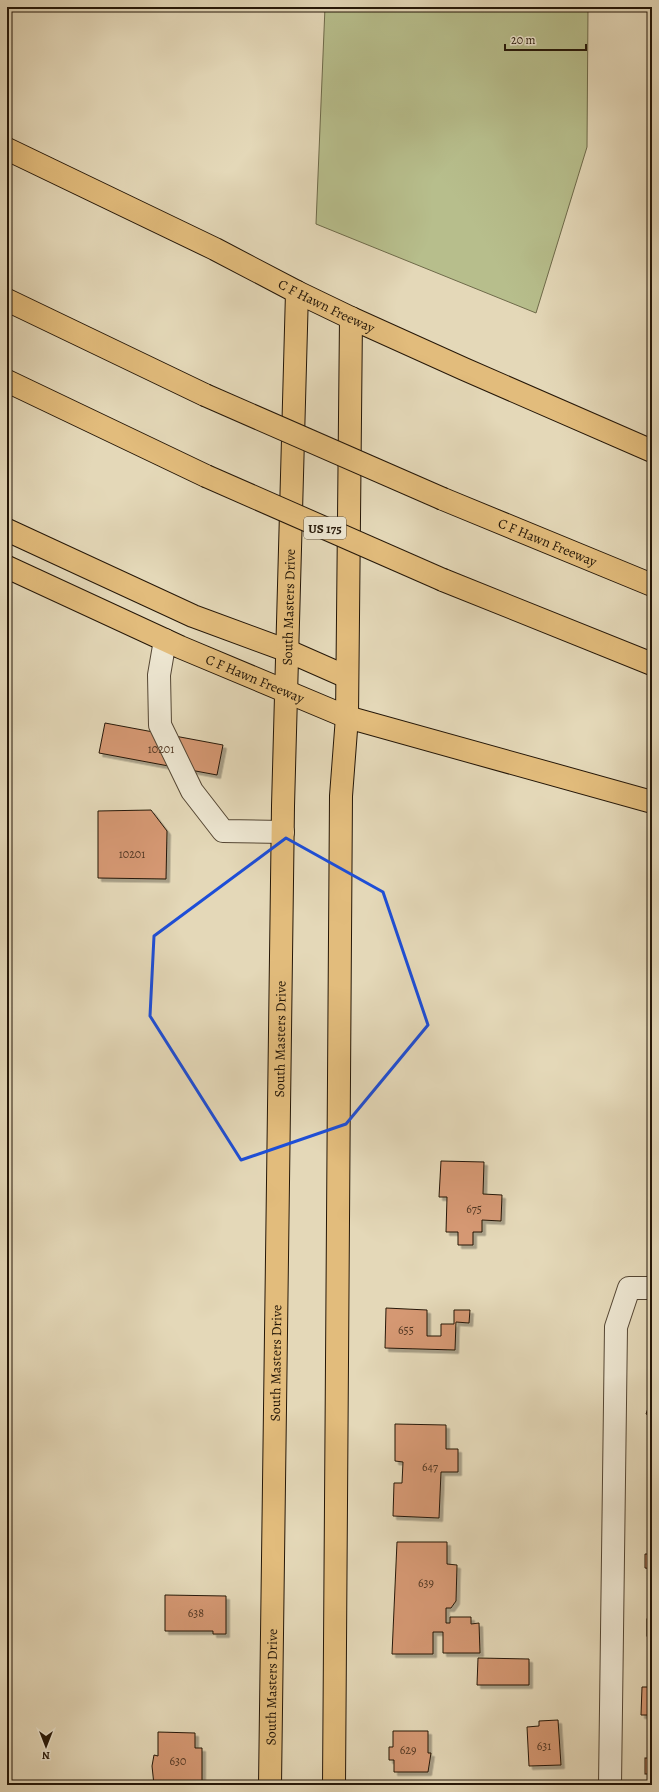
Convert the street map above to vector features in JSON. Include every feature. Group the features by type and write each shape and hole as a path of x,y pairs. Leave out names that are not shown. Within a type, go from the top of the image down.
{"main road":[{"name":"C F Hawn Freeway","path":"7,149 215,249 297,292 351,318 652,451"},
{"name":"South Masters Drive","path":"270,1785 283,832 297,292"},
{"name":"C F Hawn Freeway","path":"7,300 205,395 443,499 652,585"},
{"path":"334,1785 341,796 347,717 351,318"},
{"name":"US 175","path":"7,381 206,476 443,580 652,664"},
{"path":"7,530 193,616 288,651 347,677"},
{"name":"C F Hawn Freeway","path":"7,567 165,640 347,717 652,802"}],"lane":[{"path":"165,640 159,675 160,724 192,791 223,831 283,832"},
{"path":"610,1785 616,1327 629,1288 652,1288"}],"highlighted area":[{"path":"286,838 383,892 428,1025 346,1124 241,1160 150,1016 154,936"}],"green space":[{"path":"325,7 588,7 587,147 536,313 316,224"}],"building":[{"path":"105,723 223,745 217,775 99,753"},
{"path":"151,810 167,831 166,879 98,878 98,811"},
{"path":"441,1161 484,1162 483,1194 502,1195 501,1221 482,1220 482,1232 473,1232 473,1245 458,1245 458,1232 446,1232 447,1197 439,1197"},
{"path":"386,1308 427,1310 427,1336 441,1336 441,1324 454,1324 454,1310 470,1310 469,1323 456,1322 455,1350 385,1348"},
{"path":"652,1399 652,1416 646,1414"},
{"path":"395,1424 446,1425 446,1449 458,1449 458,1472 441,1472 439,1518 393,1516 394,1483 402,1483 403,1462 395,1461"},
{"path":"397,1542 447,1542 447,1564 457,1565 456,1601 451,1608 446,1608 446,1623 450,1623 450,1617 471,1617 471,1624 479,1623 480,1653 443,1653 443,1632 433,1632 433,1654 392,1654"},
{"path":"645,1554 652,1554 652,1569 645,1568"},
{"path":"165,1595 226,1596 226,1634 213,1634 213,1631 165,1631"},
{"path":"647,1619 652,1619 652,1636 647,1636"},
{"path":"478,1658 529,1659 529,1685 477,1685"},
{"path":"642,1687 652,1687 652,1715 641,1715"},
{"path":"558,1720 561,1765 529,1766 527,1727 539,1726 539,1721"},
{"path":"393,1731 428,1731 428,1753 431,1753 428,1772 394,1772 394,1760 389,1760 389,1747 393,1747"},
{"path":"158,1732 195,1733 195,1748 202,1748 202,1785 154,1785 152,1766 154,1755 158,1756"},
{"path":"645,1758 652,1758 652,1774 645,1774"}]}
